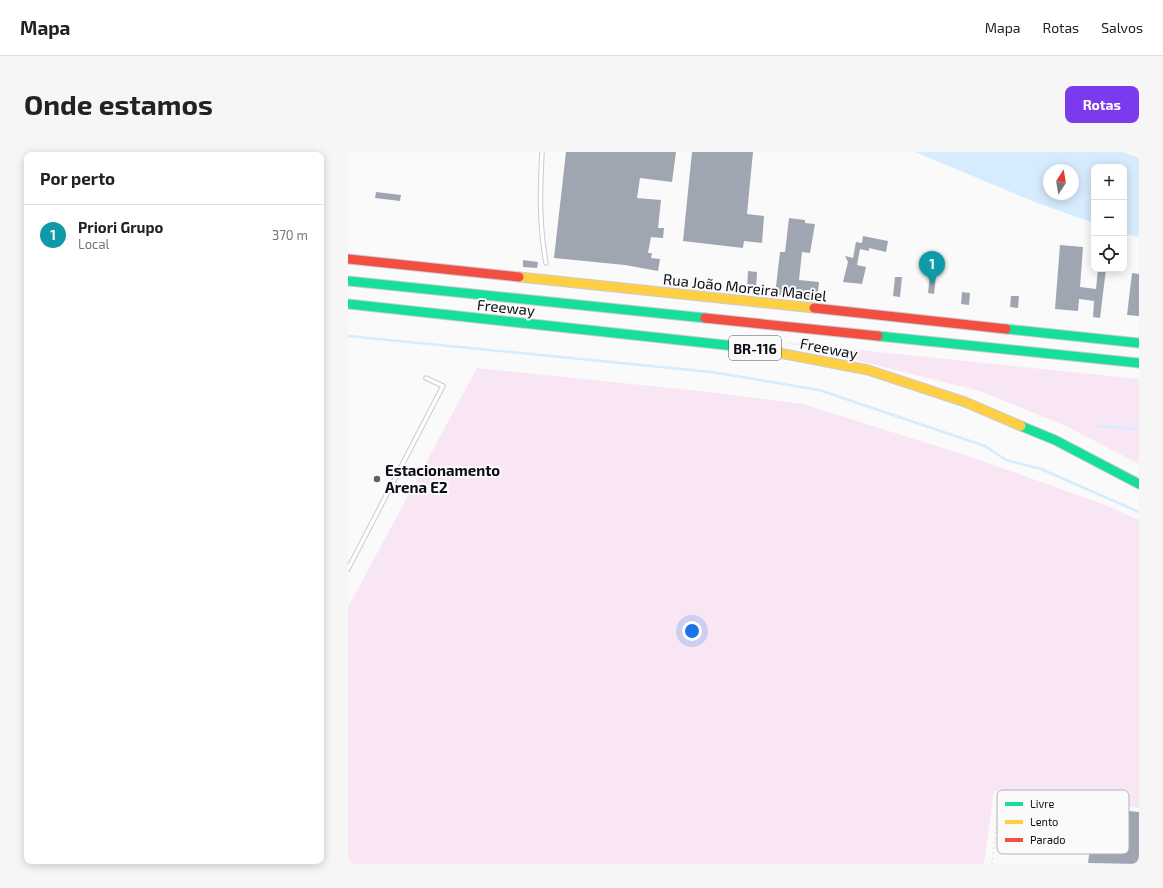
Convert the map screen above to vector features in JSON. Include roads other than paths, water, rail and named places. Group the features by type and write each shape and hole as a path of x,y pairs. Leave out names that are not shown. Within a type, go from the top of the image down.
{"main road":[{"name":"Rua João Moreira Maciel","path":"348,259 1139,343"},
{"name":"Freeway","path":"348,282 1139,363"},
{"name":"Freeway","path":"348,304 759,349 868,370 965,402 1055,440 1139,484"}],"lane":[{"path":"542,152 539,203 541,236 546,263"},
{"path":"348,569 443,386 426,378"}],"water":[{"path":"915,152 1123,152 1139,158 1139,237 1127,235 1127,164 1091,164 1091,222 1037,203"}],"waterway":[{"path":"348,336 711,372 819,390 985,446 1006,460 1041,469 1139,512"},
{"path":"1099,426 1139,429"}],"place":[{"name":"Priori Grupo","path":"932,284"},
{"name":"Estacionamento Arena E2","path":"377,479"}]}
